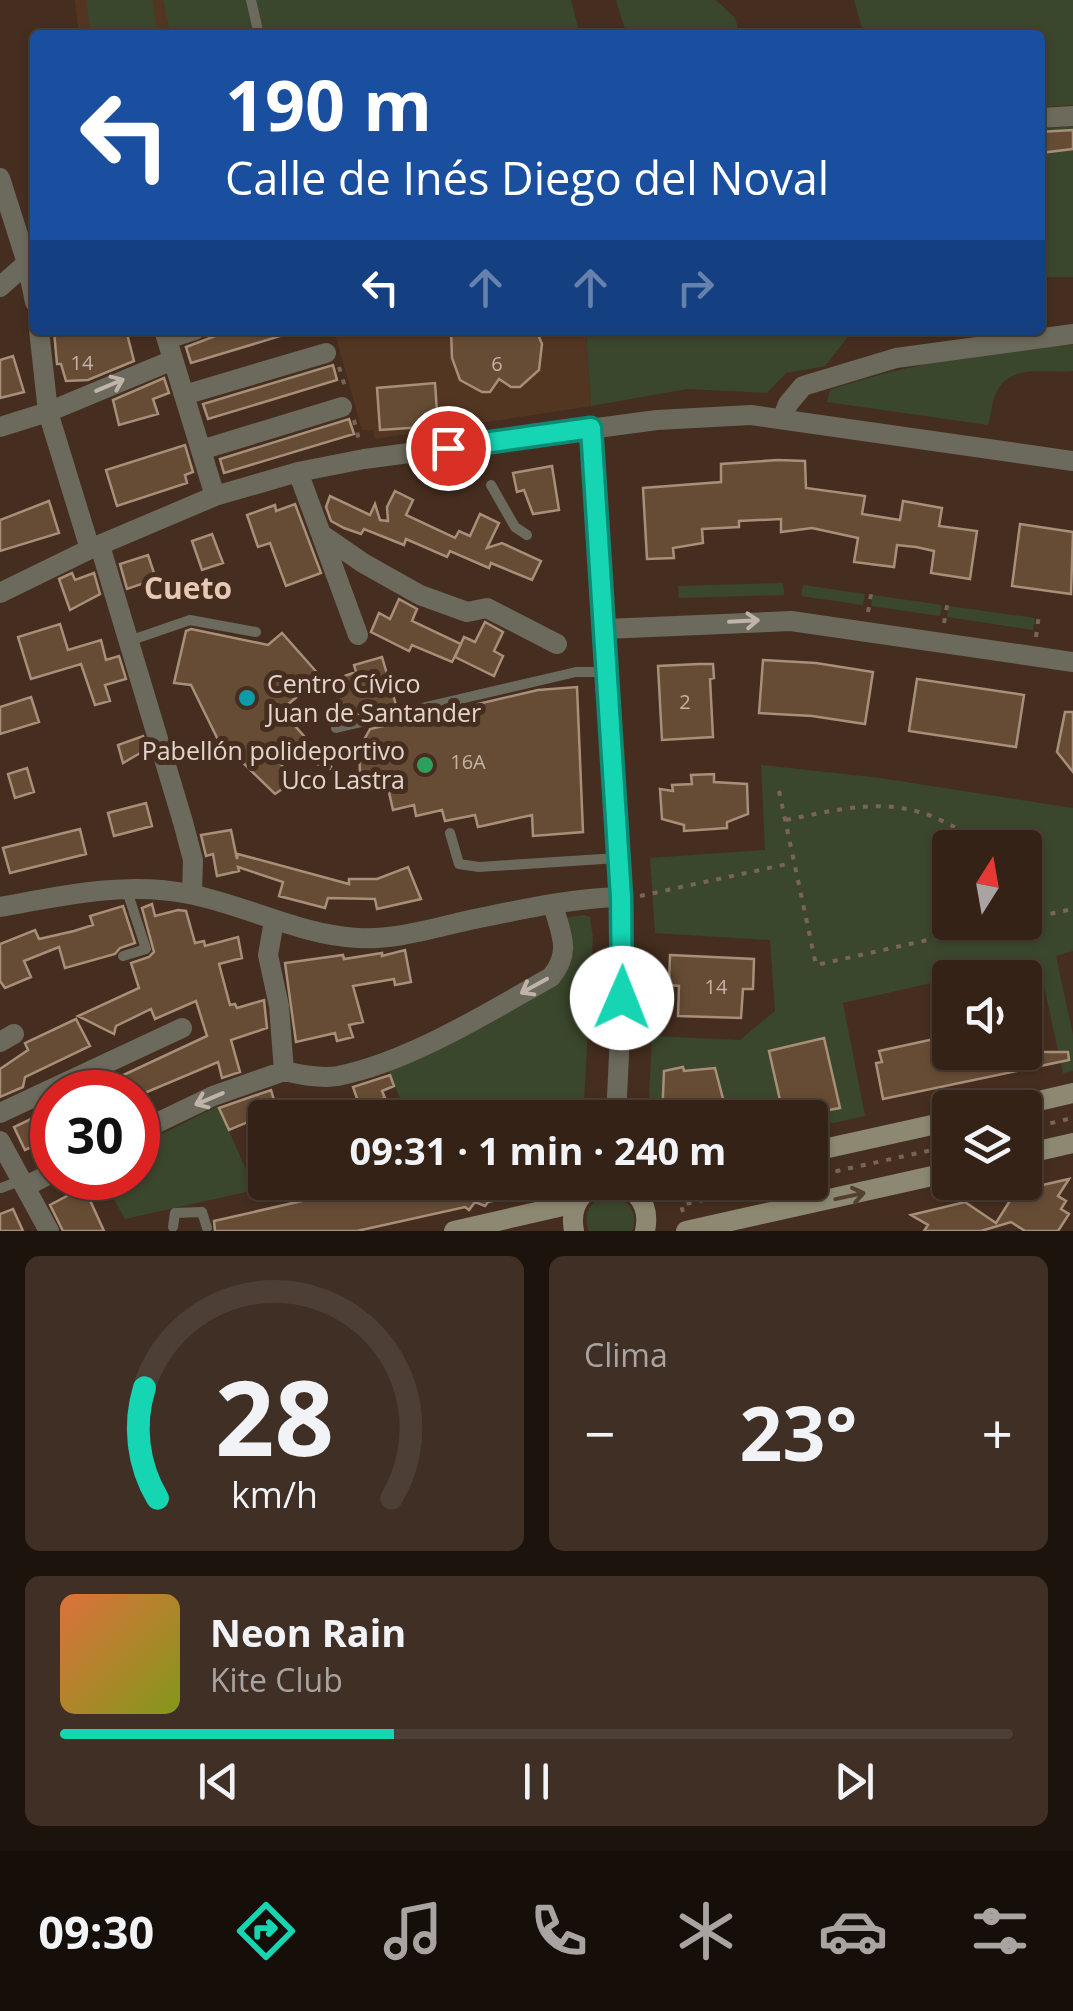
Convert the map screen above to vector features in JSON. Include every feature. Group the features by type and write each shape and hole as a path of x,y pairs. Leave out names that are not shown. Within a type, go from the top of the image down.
{"main road":[{"path":"1042,1100 1073,1093"},
{"path":"828,1148 932,1125"},
{"path":"1042,1150 1073,1143"},
{"path":"686,1231 932,1176"},
{"path":"574,1231 572,1214 579,1200"},
{"path":"638,1200 646,1212 646,1231"},
{"path":"454,1231 576,1204"}],"street":[{"path":"1045,118 1073,116"},
{"path":"0,178 30,259"},
{"path":"0,287 30,263"},
{"path":"782,420 788,404 804,386 896,358 1073,334"},
{"path":"40,335 48,412 185,804 193,860 182,893"},
{"path":"166,335 216,496"},
{"path":"184,394 326,353"},
{"path":"0,427 48,412 174,360"},
{"path":"201,450 342,407"},
{"path":"0,593 216,496 298,472 364,459 591,428 717,414 1073,461"},
{"path":"591,428 621,897 623,970 617,1100"},
{"path":"298,472 358,634"},
{"path":"321,534 420,595 468,612 487,608 557,644"},
{"path":"604,628 792,621 1073,662"},
{"path":"0,907 87,892 182,893 274,921 361,938 408,935 553,905 621,897"},
{"path":"160,1121 213,1096 284,1071 336,1077 371,1066 462,1026 552,977 562,964 565,950 553,905"},
{"path":"274,921 268,955 284,1071"},
{"path":"0,1113 182,1028"},
{"path":"0,1141 49,1231"},
{"path":"24,1183 30,1181"}],"lane":[{"path":"250,0 258,30"},
{"path":"490,486 515,527 527,535"},
{"path":"128,641 190,620 256,632"},
{"path":"336,728 576,672 607,672"},
{"path":"450,833 460,864 479,867 618,858"},
{"path":"123,956 146,948 127,890"},
{"path":"2,1188 24,1183"},
{"path":"173,1227 175,1213 198,1210 207,1228"}],"path":[{"path":"868,612 872,589"},
{"path":"944,623 948,600"},
{"path":"1036,637 1040,614"},
{"path":"780,791 816,964 932,939"},
{"path":"786,820 844,808 887,806 924,810 957,830"},
{"path":"621,897 648,896 794,862"},
{"path":"1042,916 1073,909"},
{"path":"1042,1125 1073,1118"},
{"path":"828,1173 932,1150"},
{"path":"681,1205 709,1200"}],"shaded area":[{"path":"75,0 163,0 169,30 78,30"},
{"path":"335,335 586,335 591,406 375,439 373,430 362,430"}],"green space":[{"path":"86,0 152,0 157,30 90,30"},
{"path":"163,0 571,0 579,30 169,30"},
{"path":"616,0 716,0 735,18 739,30 625,30"},
{"path":"854,0 1073,0 1073,105 1045,107 1045,30 863,30"},
{"path":"1073,126 1073,277 1045,277 1045,129"},
{"path":"586,335 849,335 825,366 786,373 767,393 687,389 591,406"},
{"path":"1073,345 1073,371 1020,373 1003,383 994,397 988,425 827,402 830,390 918,366 981,354"},
{"path":"783,583 784,595 679,598 678,586"},
{"path":"803,585 865,594 863,605 801,596"},
{"path":"873,595 942,605 940,616 871,606"},
{"path":"949,606 1035,618 1033,630 947,617"},
{"path":"761,765 880,778 1073,808 1073,951 1056,956 1073,1035 1073,1071 1063,1073 1042,977 1042,960 932,960 932,983 843,1003 865,1116 828,1124 828,1100 649,1100 652,1036 740,1040 775,1011 770,940 655,933 650,858 765,850"},
{"path":"590,917 593,939 584,1100 401,1100 387,1066 550,988 562,918"},
{"path":"218,1106 248,1174 248,1192 125,1219 114,1200 160,1200 160,1135"},
{"path":"596,1201 626,1202 633,1211 632,1231 589,1231 586,1219"}],"building":[{"path":"1073,130 1073,149 1045,152 1045,132"},
{"path":"54,335 127,335 134,361 88,380 66,381 61,364 57,364"},
{"path":"218,335 284,335 191,363 186,347"},
{"path":"451,335 538,335 542,344 539,370 520,387 511,387 499,379 490,392 460,380 452,358"},
{"path":"13,356 24,392 0,398 0,360"},
{"path":"333,365 337,380 208,419 203,404"},
{"path":"164,378 169,393 153,399 158,414 119,425 113,400"},
{"path":"435,383 438,426 380,430 377,388"},
{"path":"349,419 354,434 224,473 220,459"},
{"path":"185,445 193,472 185,475 187,483 117,506 106,470"},
{"path":"805,461 806,488 865,496 862,514 900,520 903,501 942,508 939,526 977,531 970,579 931,573 934,551 916,547 897,545 894,567 854,562 858,538 812,528 781,532 781,519 739,521 739,527 702,529 703,543 673,548 674,558 647,559 643,488 721,482 721,464"},
{"path":"552,466 559,510 533,514 524,490 517,492 513,473"},
{"path":"395,491 413,500 406,515 455,538 459,531 470,536 480,514 499,523 487,548 502,543 541,561 532,580 491,563 489,568 450,551 447,557 406,539 404,545 364,529 361,534 344,528 331,521 326,507 330,496 370,515 375,504 380,520 388,521 387,507"},
{"path":"49,501 59,533 0,551 0,520"},
{"path":"295,504 321,573 286,586 270,543 258,547 247,515 275,505 276,511"},
{"path":"1020,524 1073,532 1071,594 1012,586"},
{"path":"212,534 223,563 202,570 192,541"},
{"path":"148,555 156,579 127,589 120,564"},
{"path":"72,573 75,580 94,573 100,594 70,610 59,579"},
{"path":"399,599 417,609 412,621 461,644 452,662 412,645 409,651 371,632 379,613 390,619"},
{"path":"485,622 503,632 494,651 503,656 494,676 455,657 464,637 475,642"},
{"path":"60,624 68,650 101,640 106,660 119,656 126,679 105,685 110,701 95,705 81,664 31,679 18,637"},
{"name":"Centro Cívico Juan de Santander","path":"186,631 268,645 282,633 321,677 281,710 334,770 267,746 294,781 275,794 234,754 227,758 191,685 174,683"},
{"path":"382,657 396,705 345,717 333,680 356,672 354,665"},
{"path":"763,660 873,672 865,724 759,713"},
{"path":"713,664 713,737 662,740 658,666"},
{"path":"917,679 1024,695 1016,747 909,731"},
{"path":"577,687 583,832 533,836 532,815 478,827 475,815 445,821 442,810 416,816 414,805 393,810 388,788 376,790 360,773 359,749 370,729 538,690"},
{"path":"31,697 39,722 0,734 0,707"},
{"path":"1065,712 1073,712 1073,772 1057,752"},
{"path":"143,736 147,749 123,763 118,745"},
{"path":"27,768 34,792 15,798 8,774"},
{"path":"714,774 714,782 747,784 748,814 727,822 727,828 684,831 684,825 662,819 660,789 673,791 672,785 692,784 691,775"},
{"path":"146,803 152,826 114,836 108,813"},
{"path":"80,829 86,854 10,873 3,848"},
{"path":"231,830 237,859 238,854 349,884 349,879 377,879 408,867 421,899 377,909 375,899 328,898 325,908 279,896 283,882 238,867 239,871 217,876 213,854 206,856 201,835"},
{"path":"152,904 155,916 186,911 195,943 204,941 205,946 238,937 242,958 219,964 230,1005 237,1008 264,1000 267,1028 231,1040 240,1072 222,1078 218,1062 160,1087 160,1070 134,1070 207,1036 196,1001 155,1019 151,1009 116,1026 114,1034 78,1016 139,988 131,963 154,952 142,908"},
{"path":"123,906 135,943 115,954 65,968 59,947 24,961 31,977 5,988 0,981 0,944 35,930 39,939 74,931 93,925 90,916"},
{"path":"405,950 411,982 395,985 394,979 353,986 363,1022 349,1025 353,1037 337,1041 335,1033 296,1042 285,963 343,955 344,959 382,956"},
{"path":"670,955 754,959 753,989 743,989 741,1018 678,1016 679,986 669,985"},
{"path":"76,1019 90,1046 40,1070 30,1070 23,1087 0,1097 0,1069 28,1050 25,1043"},
{"path":"824,1038 840,1108 828,1110 828,1100 780,1100 769,1051"},
{"path":"932,1039 932,1070 1021,1070 883,1099 876,1063 882,1062 879,1051"},
{"path":"1042,1052 1068,1052 1069,1060 1042,1066"},
{"path":"715,1068 723,1100 663,1100 664,1071"},
{"path":"390,1075 394,1086 382,1091 385,1098 379,1100 358,1100 353,1087"},
{"path":"271,1090 274,1100 248,1100 248,1122 229,1130 219,1108"},
{"path":"30,1119 30,1148 25,1150 14,1127"},
{"path":"1069,1179 1058,1196 1066,1201 1061,1209 1069,1214 1058,1231 1025,1231 1011,1222 981,1231 924,1231 928,1225 911,1215 965,1202 996,1223 1010,1200 1042,1200 1042,1185"},
{"path":"59,1200 90,1200 104,1231 63,1231 50,1205"},
{"path":"306,1200 497,1200 485,1206 475,1202 469,1210 465,1207 357,1231 215,1231 214,1221"},
{"path":"13,1209 23,1231 0,1231 0,1214"}],"place":[{"name":"Centro Cívico Juan de Santander","path":"247,698"},
{"name":"Pabellón polideportivo Uco Lastra","path":"425,765"}],"district":[{"name":"Cueto","path":"188,589"}],"route":[{"path":"448,448 591,428 621,897 622,998"}]}
